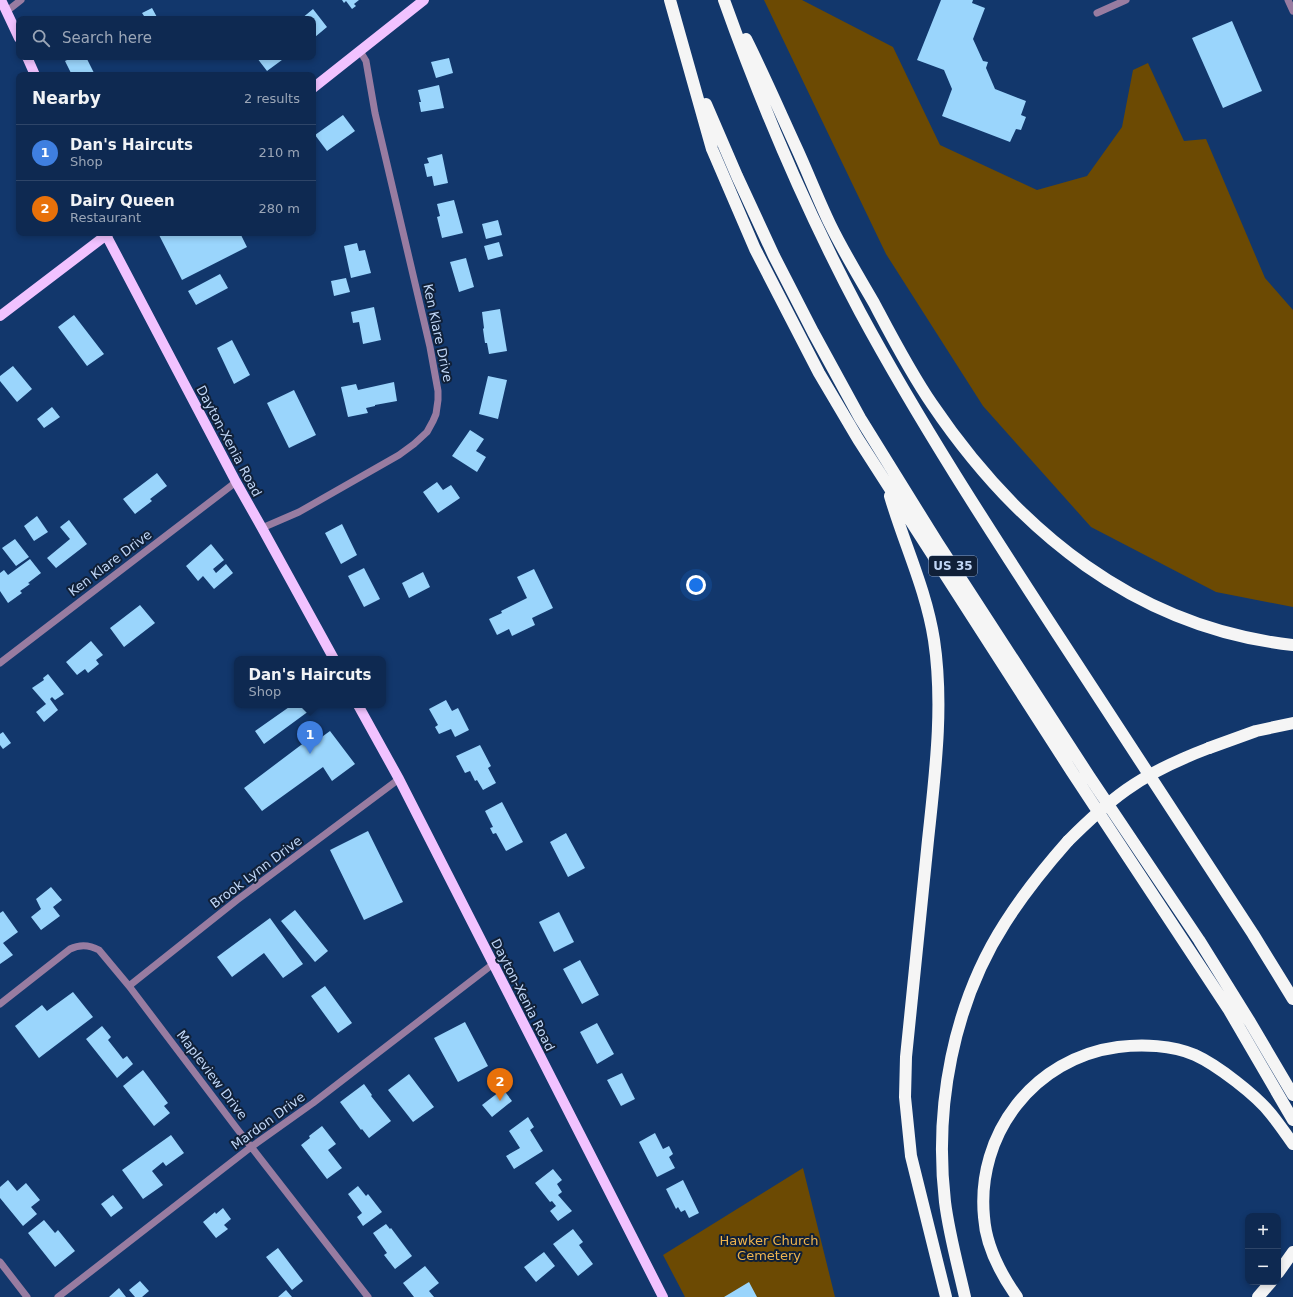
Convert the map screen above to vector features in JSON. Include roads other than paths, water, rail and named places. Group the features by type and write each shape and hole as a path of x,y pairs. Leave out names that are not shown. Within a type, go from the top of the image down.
{"highway":[{"path":"724,0 767,112 796,180 860,312 908,398 987,525 1245,922 1293,999"},
{"path":"728,0 777,104 830,224 895,342 931,402 949,429 991,480 1037,526 1070,554 1116,586 1141,600 1174,615 1229,633 1293,645"},
{"path":"671,3 712,149 755,249 818,374 1072,772 1229,1010 1293,1120"},
{"name":"US 35","path":"671,3 685,48 708,109 740,182 774,256 860,418 937,542 1089,776 1199,940 1293,1095"},
{"path":"885,481 896,517 919,578 930,618 938,676 938,727 906,1057 906,1097 911,1156 946,1297"},
{"path":"965,1297 945,1203 942,1164 944,1103 949,1067 966,1006 987,954 1004,924 1028,888 1068,841 1096,814 1126,790 1167,766 1209,748 1256,731 1293,723"},
{"path":"1017,1297 1004,1278 994,1259 988,1239 984,1218 983,1193 986,1172 992,1148 1013,1108 1044,1077 1065,1064 1085,1055 1107,1049 1129,1046 1152,1046 1174,1049 1195,1055 1248,1091 1271,1113 1293,1144"},
{"path":"1281,1269 1293,1252"},
{"path":"1258,1297 1268,1285"}],"main road":[{"path":"1,0 16,32"},
{"path":"316,86 424,0"},
{"path":"28,60 34,72"},
{"path":"0,316 104,236"},
{"name":"Dayton-Xenia Road","path":"108,236 236,482 332,656"},
{"name":"Dayton-Xenia Road","path":"360,708 399,779 663,1297"}],"street":[{"path":"7,12 21,0"},
{"path":"1097,13 1126,0"},
{"path":"1288,0 1293,10"},
{"name":"Ken Klare Drive","path":"262,528 299,512 399,455 427,432 436,414 438,391 430,348 375,113 366,61 360,51"},
{"name":"Ken Klare Drive","path":"0,662 236,482"},
{"name":"Brook Lynn Drive","path":"129,986 237,900 399,779"},
{"name":"Mapleview Drive","path":"0,1004 70,949 84,945 99,950 129,986 251,1147 368,1297"},
{"name":"Mardon Drive","path":"58,1297 251,1147 313,1103 493,964"},
{"path":"0,1262 26,1297"}],"place":[{"name":"Dan's Haircuts","path":"310,754"},
{"name":"Dairy Queen","path":"500,1101"}],"park label":[{"name":"Hawker Church Cemetery","path":"769,1248"}]}
